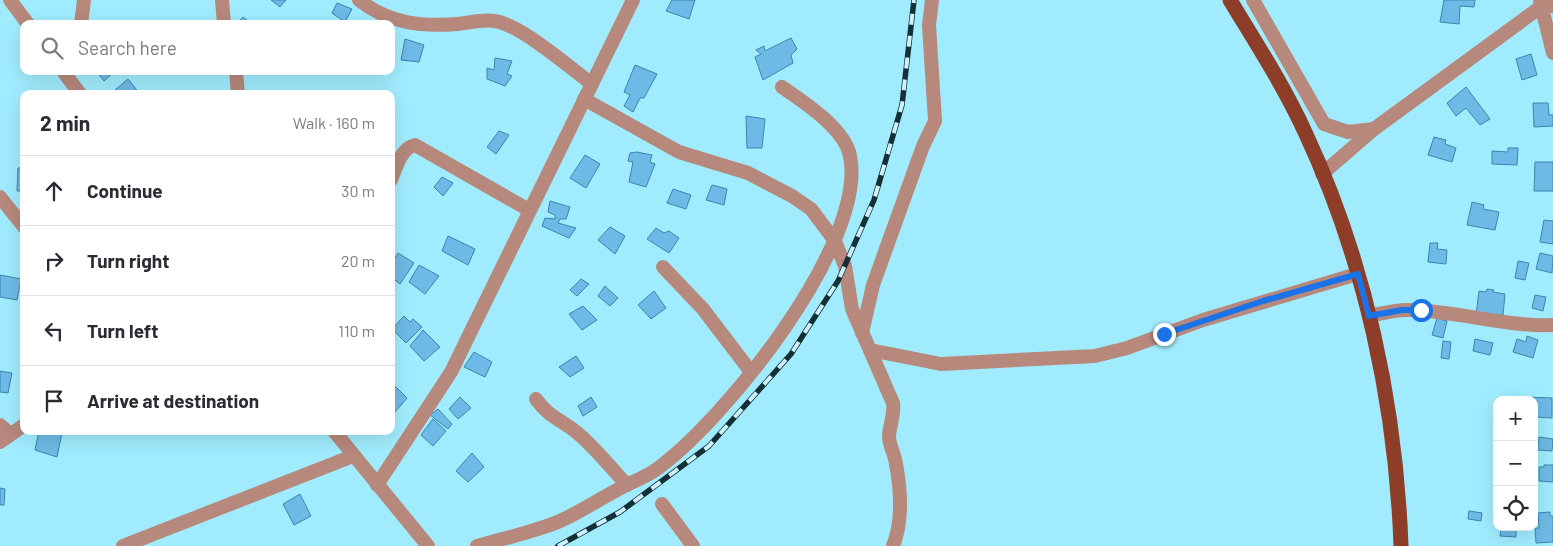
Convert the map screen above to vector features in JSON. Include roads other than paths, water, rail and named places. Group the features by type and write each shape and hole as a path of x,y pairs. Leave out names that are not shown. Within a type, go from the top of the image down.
{"main road":[{"path":"1230,0 1283,88 1306,132 1342,225 1358,274 1369,316 1397,462 1401,546"}],"street":[{"path":"10,0 25,20"},
{"path":"81,20 84,0"},
{"path":"222,0 224,20"},
{"path":"359,0 384,17 394,20"},
{"path":"377,485 450,372 482,312 529,210 633,0"},
{"path":"862,333 865,311 878,269 934,120 929,25 932,0"},
{"path":"1253,0 1324,124 1348,132 1374,129"},
{"path":"1322,174 1374,129 1545,4 1553,53"},
{"path":"395,20 444,24 496,21 520,31 592,84"},
{"path":"66,75 77,90"},
{"path":"236,75 238,90"},
{"path":"477,546 560,521 655,470 733,395 818,277 835,241 849,186 851,166 848,150 842,138 823,118 782,87"},
{"path":"584,99 679,152 736,168 792,196 811,209 835,241 845,266 848,299 893,403 894,411 889,440 896,464 900,508 899,531 893,546"},
{"path":"395,171 401,157 408,149 415,146 529,210"},
{"path":"0,197 20,222"},
{"path":"663,266 703,309 751,372"},
{"path":"870,350 941,364 1095,356 1127,348 1220,314 1358,274"},
{"path":"1369,316 1411,310 1447,313 1500,323 1553,324"},
{"path":"536,399 548,414 575,431 588,443 627,485"},
{"path":"4,433 20,427"},
{"path":"337,435 428,546"},
{"path":"124,546 353,456"},
{"path":"662,504 693,546"}],"railway":[{"path":"558,546 620,512 709,446 791,354 838,281 874,200 902,105 914,0"}]}
